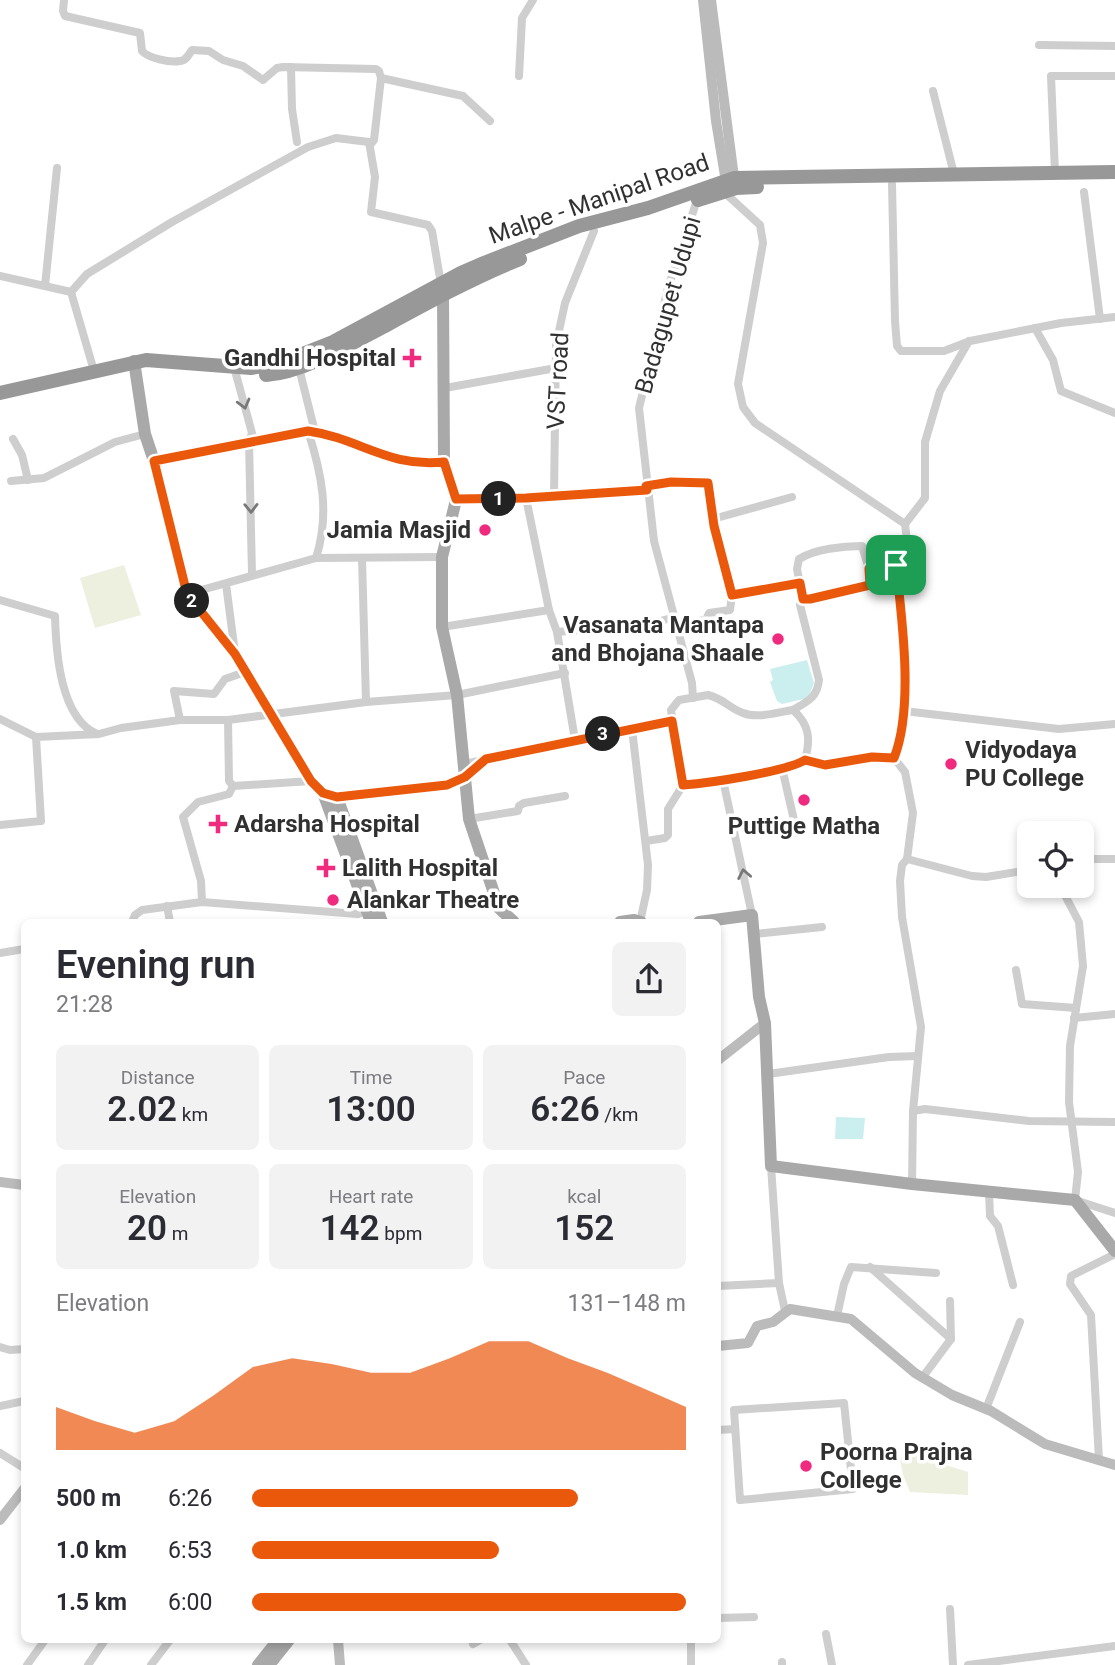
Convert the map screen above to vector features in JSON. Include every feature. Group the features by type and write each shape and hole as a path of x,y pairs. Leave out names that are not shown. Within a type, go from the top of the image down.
{"highway":[{"name":"Malpe - Manipal Road","path":"442,289 484,262 579,226 729,186 954,174 1115,172"},
{"name":"Malpe - Manipal Road","path":"0,401 158,359 235,371 298,362 332,342 442,289 594,231 663,213 729,186 1115,181"},
{"name":"Malpe - Manipal Road","path":"0,393 94,371 134,365"}],"main road":[{"path":"442,289 444,462 456,499 442,557 442,627 457,695 469,819 490,887 499,908 509,919"},
{"path":"134,365 145,434 187,594 235,654 311,781 323,793 369,916"},
{"path":"323,793 337,797 381,919"},
{"path":"721,919 751,915 755,934 759,997 765,1023 771,1166 912,1184 1075,1200 1115,1252"},
{"path":"258,1665 276,1643"},
{"path":"269,1665 287,1643"}],"street":[{"path":"64,0 65,16 138,32 141,36 142,51 146,56 179,62 186,59 192,50 206,50 226,62 243,66 263,80 279,67 376,69 380,71 381,78 374,140 370,145"},
{"path":"519,76 522,18 533,0"},
{"path":"703,0 716,121 729,186 760,225 763,243 738,384 743,407 755,422 905,524"},
{"path":"711,0 729,186"},
{"path":"1039,45 1115,46"},
{"path":"291,67 292,109 297,142"},
{"path":"1055,173 1051,76 1115,76"},
{"path":"381,78 463,96 490,121"},
{"path":"933,91 954,174"},
{"path":"71,292 87,274 172,222 307,147 336,138 369,142 375,177 371,212 428,225 432,231 442,289"},
{"path":"45,286 57,168"},
{"path":"892,184 895,321 898,349 901,351 944,351 970,341 1035,328 1115,317"},
{"path":"1084,192 1100,319"},
{"name":"Badagupet Udupi","path":"693,698 692,683 654,541 639,408 668,288 697,200"},
{"name":"VST road","path":"554,496 556,345 565,303 594,231"},
{"path":"0,276 71,292"},
{"path":"71,292 94,371"},
{"path":"1035,328 1053,360 1061,391 1115,413"},
{"path":"869,569 896,565 909,558 905,524 925,498 925,442 940,391 970,341"},
{"path":"298,362 323,487 321,541 316,558"},
{"path":"445,388 556,368"},
{"path":"235,371 252,433 249,442 252,574"},
{"path":"154,461 312,432 327,434 391,459 424,464 444,462"},
{"path":"11,481 44,478 115,442 145,434"},
{"path":"13,439 22,454 28,480"},
{"path":"456,499 526,498 647,488 671,482 708,483 713,519 735,595 730,610 709,613 706,620 557,632"},
{"path":"713,519 792,497"},
{"path":"526,498 549,610 557,632 575,740"},
{"path":"847,546 862,546 869,569 870,585 803,599 800,583 799,559 805,555 847,546"},
{"path":"187,594 316,558 442,557"},
{"path":"362,558 366,702"},
{"path":"894,758 900,745 904,711 902,621 896,565"},
{"path":"735,595 800,583"},
{"path":"226,584 235,654"},
{"path":"0,600 55,616 55,641 68,702 86,729 99,734"},
{"path":"646,841 665,838 668,835 668,809 683,785 671,710 679,700 708,695 722,698 731,707 749,715 793,710 810,700 818,691 819,680 800,605"},
{"path":"442,627 549,610"},
{"path":"180,720 174,691 214,694 225,679 245,672"},
{"path":"0,719 36,737 99,734 121,728 180,720 228,720 366,702 457,695 565,673"},
{"path":"793,710 804,719 808,733 810,744 805,760"},
{"path":"904,711 1059,729 1115,724"},
{"path":"228,720 229,781 233,786"},
{"path":"337,797 447,785 464,770 486,759 672,721"},
{"path":"632,729 646,841 647,891 642,919"},
{"path":"0,825 41,821 36,737"},
{"path":"683,785 782,768 805,760 825,765 872,757 894,758 905,772 913,813 907,859 902,865 902,917 921,1027 913,1111 912,1184"},
{"path":"464,770 486,759"},
{"path":"782,768 797,833"},
{"path":"723,780 736,832 751,915"},
{"path":"233,786 311,781"},
{"path":"202,902 201,881 183,817 198,802 229,794 233,786"},
{"path":"469,819 517,811 524,803 565,796"},
{"path":"907,859 972,876 986,877 1017,872"},
{"path":"1094,859 1115,859"},
{"path":"1066,898 1079,922 1083,966 1070,1046 1069,1102 1078,1172 1075,1200 1115,1213"},
{"path":"133,919 142,910 202,902 369,916"},
{"path":"167,906 169,919"},
{"path":"755,934 822,928"},
{"path":"0,953 21,950"},
{"path":"1016,970 1022,1004 1076,1008"},
{"path":"1074,1018 1115,1014"},
{"path":"721,1058 765,1023"},
{"path":"768,1074 917,1056"},
{"path":"913,1111 925,1109 1029,1121 1115,1122"},
{"path":"771,1166 779,1283 785,1311"},
{"path":"0,1182 21,1185"},
{"path":"989,1192 990,1216 998,1226 1013,1285"},
{"path":"1099,1460 1091,1315 1070,1284 1071,1276 1115,1252"},
{"path":"837,1316 851,1267 936,1273"},
{"path":"870,1267 951,1339"},
{"path":"721,1286 779,1283"},
{"path":"922,1378 951,1339 950,1301"},
{"path":"721,1346 748,1343 757,1326 773,1322 785,1311 796,1309 837,1316 856,1322 890,1354 922,1378 952,1395 986,1409 1045,1444 1115,1465"},
{"path":"986,1409 1020,1322"},
{"path":"0,1347 21,1349"},
{"path":"0,1404 21,1401"},
{"path":"844,1403 853,1489 740,1500 736,1429 734,1410 844,1403"},
{"path":"721,1430 736,1429"},
{"path":"0,1454 21,1466"},
{"path":"0,1520 21,1493"},
{"path":"950,1609 953,1665"},
{"path":"721,1618 754,1617"},
{"path":"825,1634 832,1665"},
{"path":"27,1665 43,1643"},
{"path":"88,1665 103,1643"},
{"path":"151,1665 168,1643"},
{"path":"338,1643 340,1665"},
{"path":"512,1643 526,1665"},
{"path":"691,1643 691,1665"},
{"path":"968,1665 1115,1646"}],"green space":[{"path":"124,565 141,615 95,628 80,578"},
{"path":"905,1452 968,1472 968,1495 910,1492 900,1459"}],"water":[{"path":"807,660 814,683 808,698 782,704 777,701 770,682 773,680 770,669"},
{"path":"836,1117 865,1118 863,1139 835,1139"}],"place":[{"name":"Gandhi Hospital","path":"412,358"},
{"name":"Jamia Masjid","path":"485,530"},
{"name":"Vasanata Mantapa and Bhojana Shaale","path":"778,639"},
{"name":"Vidyodaya PU College","path":"951,764"},
{"name":"Puttige Matha","path":"804,800"},
{"name":"Adarsha Hospital","path":"218,824"},
{"name":"Lalith Hospital","path":"326,868"},
{"name":"Alankar Theatre","path":"333,900"},
{"name":"Poorna Prajna College","path":"806,1466"}],"route":[{"path":"308,431 327,434 391,459 424,464 444,462 456,499 526,498 647,490 646,486 671,482 708,483 714,526 732,595 800,583 803,599 810,599 870,585 869,569 896,565 904,658 904,719 900,745 894,758 872,757 825,765 805,760 791,766 723,780 683,785 672,721 486,759 465,777 447,785 337,797 323,793 311,781 235,654 187,594 154,461 308,431"}]}
